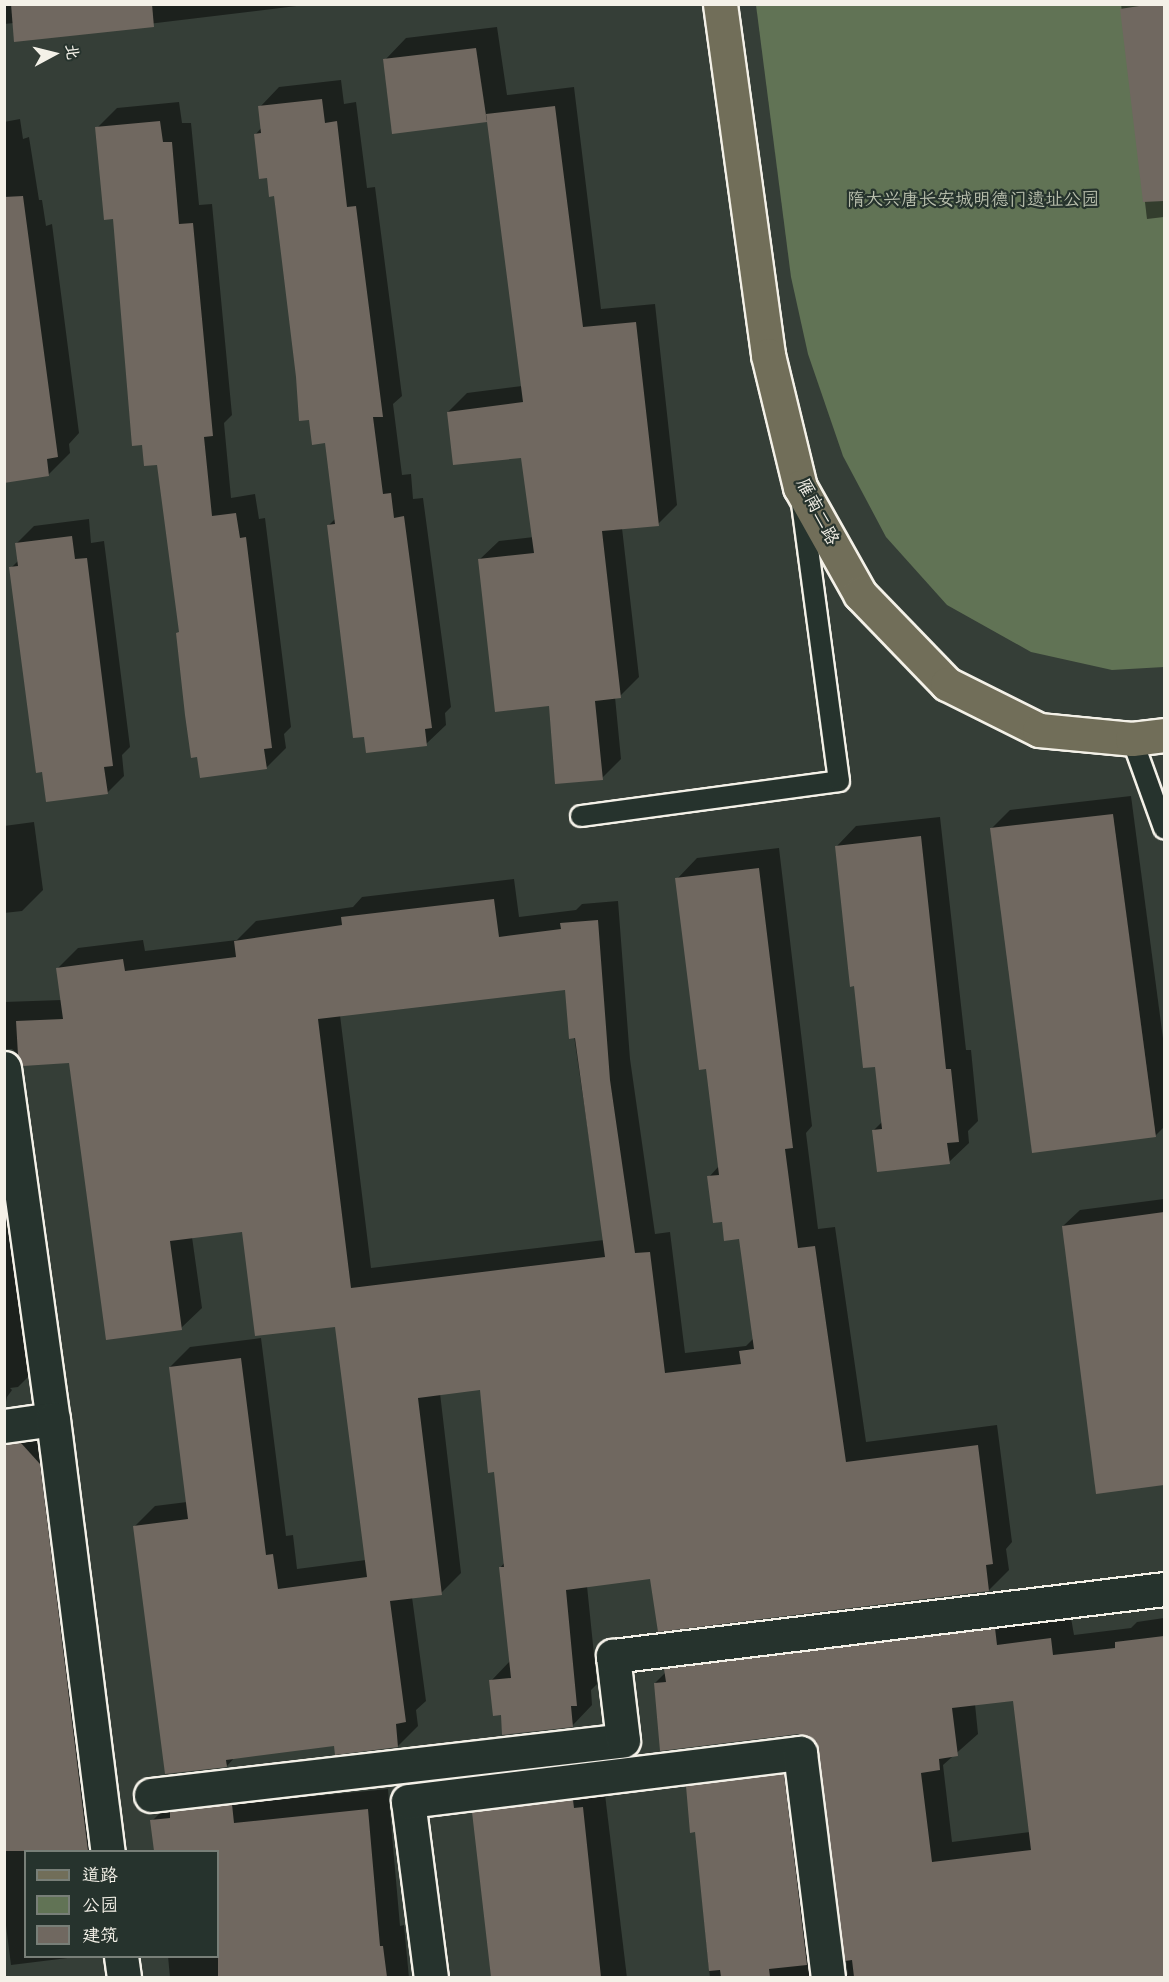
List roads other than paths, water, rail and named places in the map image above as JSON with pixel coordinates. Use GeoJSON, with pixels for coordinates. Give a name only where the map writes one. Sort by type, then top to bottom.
{"type":"FeatureCollection","features":[{"type":"Feature","properties":{"kind":"main road","name":"雁南二路"},"geometry":{"type":"LineString","coordinates":[[720,4],[768,355],[800,487],[860,594],[947,684],[1039,730],[1132,738],[1164,735]]}},
{"type":"Feature","properties":{"kind":"street"},"geometry":{"type":"LineString","coordinates":[[4,1068],[53,1419],[108,1850]]}},
{"type":"Feature","properties":{"kind":"street"},"geometry":{"type":"LineString","coordinates":[[4,1426],[53,1419]]}},
{"type":"Feature","properties":{"kind":"street"},"geometry":{"type":"LineString","coordinates":[[151,1796],[623,1740],[613,1656],[1164,1589]]}},
{"type":"Feature","properties":{"kind":"street"},"geometry":{"type":"LineString","coordinates":[[431,1977],[408,1801],[800,1752],[828,1977]]}},
{"type":"Feature","properties":{"kind":"street"},"geometry":{"type":"LineString","coordinates":[[121,1958],[124,1977]]}},
{"type":"Feature","properties":{"kind":"lane"},"geometry":{"type":"LineString","coordinates":[[581,816],[839,781],[800,487]]}},
{"type":"Feature","properties":{"kind":"lane"},"geometry":{"type":"LineString","coordinates":[[1132,738],[1164,828]]}},
{"type":"Feature","properties":{"kind":"park label","name":"隋大兴唐长安城明德门遗址公园"},"geometry":{"type":"Point","coordinates":[973,200]}}]}
